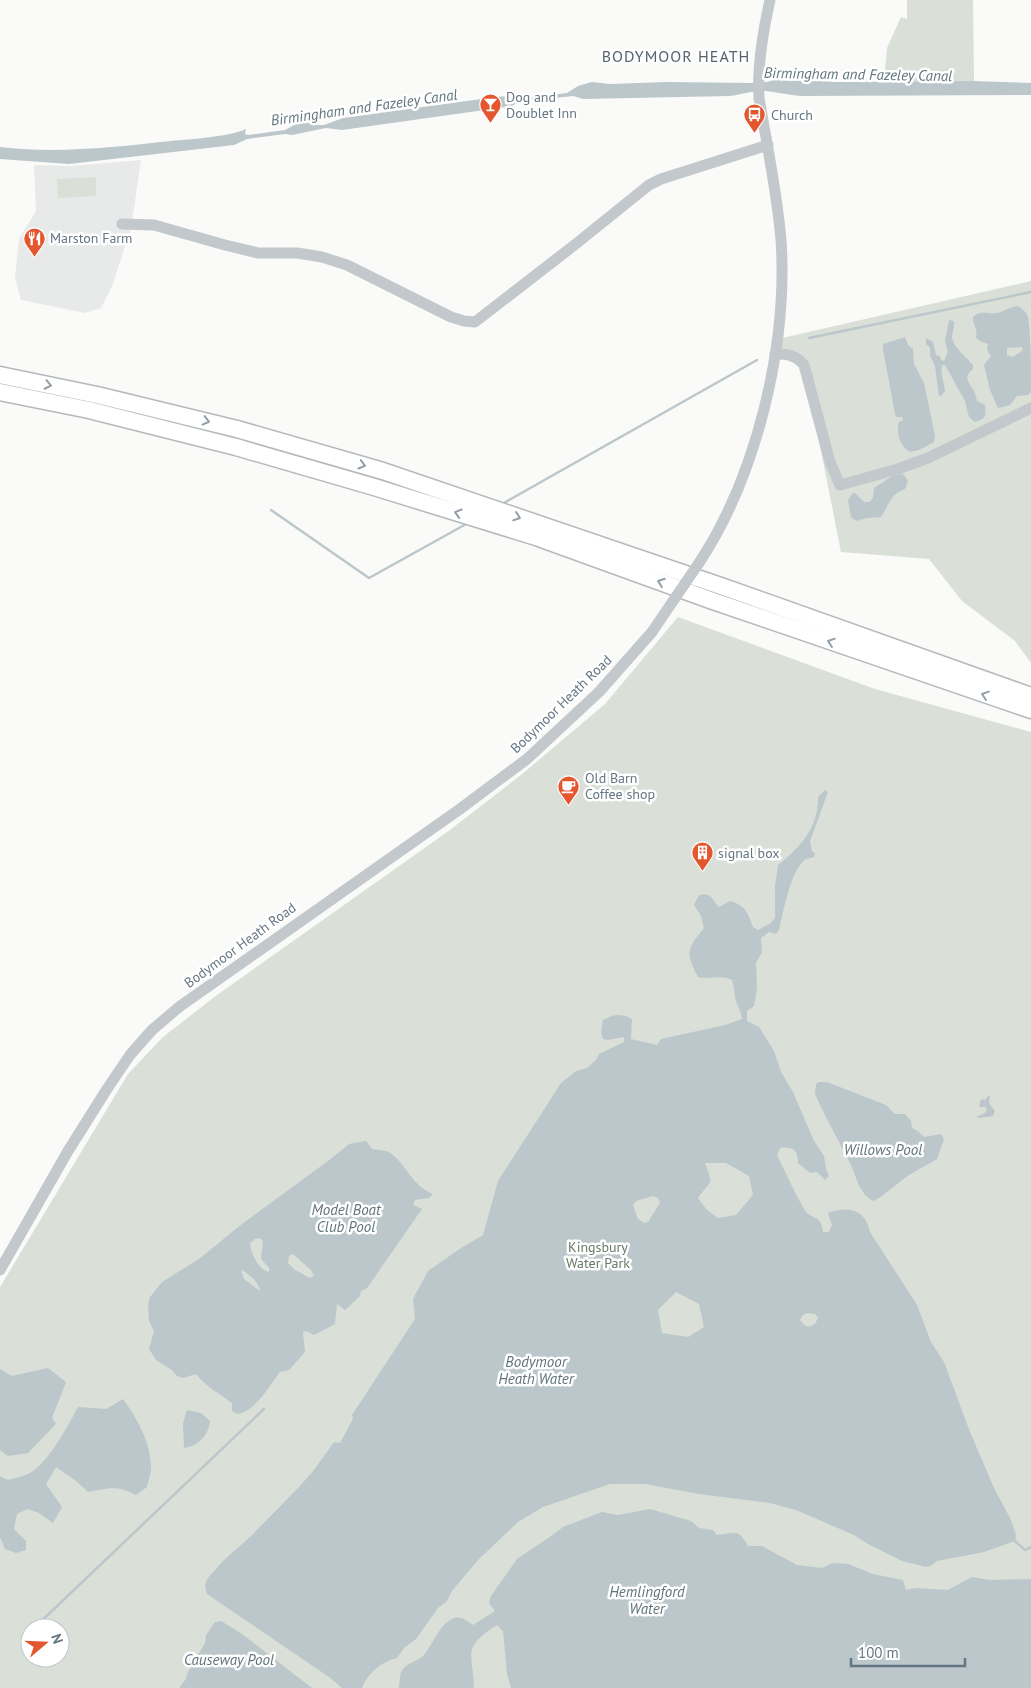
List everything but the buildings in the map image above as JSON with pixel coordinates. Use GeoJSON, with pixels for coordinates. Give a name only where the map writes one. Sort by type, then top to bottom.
{"type":"FeatureCollection","features":[{"type":"Feature","properties":{"kind":"highway"},"geometry":{"type":"LineString","coordinates":[[0,375],[98,395],[237,429],[383,471],[712,582],[1031,696]]}},
{"type":"Feature","properties":{"kind":"highway"},"geometry":{"type":"LineString","coordinates":[[0,392],[89,410],[236,447],[384,490],[536,537],[710,600],[1031,710]]}},
{"type":"Feature","properties":{"kind":"street","name":"Bodymoor Heath Road"},"geometry":{"type":"LineString","coordinates":[[0,1270],[106,1089],[130,1055],[152,1030],[179,1007],[460,809],[527,759],[600,692],[652,632],[699,563],[738,488],[752,453],[775,354],[780,315],[782,263],[778,209],[759,98],[758,80],[770,0]]}},
{"type":"Feature","properties":{"kind":"street"},"geometry":{"type":"LineString","coordinates":[[122,224],[154,225],[226,246],[258,253],[297,253],[322,257],[347,265],[451,317],[464,322],[475,322],[649,184],[768,145]]}},
{"type":"Feature","properties":{"kind":"street"},"geometry":{"type":"LineString","coordinates":[[775,354],[794,356],[804,365],[830,462],[840,485],[898,469],[928,458],[1031,408]]}},
{"type":"Feature","properties":{"kind":"shaded area","name":"Marston Farm"},"geometry":{"type":"Polygon","coordinates":[[[141,160],[131,229],[112,286],[101,308],[85,313],[21,300],[15,277],[19,239],[36,211],[34,165],[70,166],[141,160]]]}},
{"type":"Feature","properties":{"kind":"green space"},"geometry":{"type":"Polygon","coordinates":[[[907,0],[973,0],[974,81],[884,82],[887,48],[901,17],[907,19],[907,0]]]}},
{"type":"Feature","properties":{"kind":"green space"},"geometry":{"type":"Polygon","coordinates":[[[96,177],[96,196],[58,198],[57,179],[96,177]]]}},
{"type":"Feature","properties":{"kind":"green space"},"geometry":{"type":"Polygon","coordinates":[[[1031,281],[1031,663],[1015,641],[962,601],[929,559],[841,552],[804,365],[775,354],[778,339],[1031,281]]]}},
{"type":"Feature","properties":{"kind":"green space","name":"Kingsbury Water Park"},"geometry":{"type":"Polygon","coordinates":[[[678,617],[875,689],[1031,732],[1031,1688],[0,1688],[0,1287],[128,1074],[163,1037],[217,995],[450,830],[521,775],[605,704],[678,617]]]}},
{"type":"Feature","properties":{"kind":"water"},"geometry":{"type":"Polygon","coordinates":[[[773,80],[1031,83],[1031,95],[801,96],[761,91],[729,96],[583,99],[573,96],[518,102],[506,107],[342,130],[326,128],[292,135],[285,134],[247,139],[234,145],[69,164],[0,159],[0,147],[64,150],[107,147],[210,137],[246,129],[245,134],[248,135],[285,130],[296,124],[310,122],[316,125],[324,125],[343,118],[496,97],[509,96],[517,99],[567,93],[578,86],[592,82],[610,84],[667,82],[750,83],[773,80]]]}},
{"type":"Feature","properties":{"kind":"water"},"geometry":{"type":"Polygon","coordinates":[[[1015,307],[1021,308],[1028,317],[1031,392],[1028,395],[1017,396],[1010,405],[998,408],[990,390],[984,365],[991,356],[987,350],[988,344],[976,338],[973,317],[979,313],[997,313],[1015,307]],[[1022,347],[1007,348],[1007,355],[1013,357],[1023,350],[1022,347]]]}},
{"type":"Feature","properties":{"kind":"water"},"geometry":{"type":"Polygon","coordinates":[[[949,320],[954,321],[953,342],[973,365],[973,369],[967,376],[968,381],[977,401],[985,405],[984,416],[981,420],[975,422],[969,417],[965,401],[945,365],[942,365],[941,371],[945,391],[939,396],[935,366],[930,356],[930,348],[926,344],[926,338],[933,342],[936,355],[940,356],[941,360],[944,361],[948,352],[945,341],[949,320]]]}},
{"type":"Feature","properties":{"kind":"water"},"geometry":{"type":"Polygon","coordinates":[[[905,337],[908,345],[913,349],[914,364],[924,383],[935,436],[934,442],[919,450],[910,452],[903,446],[899,438],[899,422],[903,420],[902,417],[896,417],[895,414],[883,349],[883,344],[905,337]]]}},
{"type":"Feature","properties":{"kind":"water"},"geometry":{"type":"Polygon","coordinates":[[[903,474],[908,481],[905,489],[893,497],[881,517],[856,521],[851,517],[848,500],[852,494],[855,493],[864,502],[870,502],[873,497],[874,488],[894,475],[903,474]]]}},
{"type":"Feature","properties":{"kind":"water","name":"Bodymoor Heath Water"},"geometry":{"type":"Polygon","coordinates":[[[825,790],[828,792],[810,841],[812,851],[815,853],[814,857],[806,859],[796,871],[788,891],[779,930],[776,934],[769,932],[761,938],[762,952],[756,963],[757,988],[754,1006],[747,1011],[747,1021],[759,1027],[774,1051],[781,1072],[793,1092],[814,1141],[824,1156],[829,1176],[825,1180],[817,1172],[810,1173],[798,1163],[796,1152],[791,1148],[780,1148],[777,1155],[804,1209],[820,1222],[823,1232],[829,1232],[832,1225],[828,1213],[833,1211],[849,1210],[863,1216],[870,1232],[917,1305],[931,1342],[944,1362],[970,1432],[994,1488],[1011,1520],[1016,1535],[1015,1541],[984,1552],[937,1561],[926,1567],[902,1561],[854,1535],[796,1510],[770,1503],[699,1494],[645,1484],[610,1484],[543,1507],[518,1522],[478,1560],[452,1591],[447,1601],[438,1608],[416,1639],[404,1648],[397,1658],[386,1662],[376,1669],[367,1678],[362,1688],[342,1688],[329,1677],[207,1594],[205,1586],[207,1579],[300,1486],[334,1442],[340,1443],[353,1419],[352,1415],[415,1319],[413,1299],[428,1271],[483,1235],[498,1181],[561,1083],[576,1071],[587,1068],[596,1060],[599,1054],[624,1042],[624,1037],[603,1039],[601,1032],[603,1020],[618,1015],[628,1017],[632,1019],[631,1039],[657,1045],[661,1039],[725,1025],[742,1019],[732,980],[724,977],[698,977],[691,962],[691,946],[704,928],[701,916],[694,905],[699,895],[706,894],[719,907],[730,901],[743,907],[753,927],[758,930],[771,923],[775,918],[775,886],[778,865],[807,836],[815,818],[818,797],[825,790]],[[705,1163],[710,1182],[698,1198],[707,1210],[718,1218],[736,1215],[753,1195],[749,1176],[726,1163],[705,1163]],[[653,1196],[636,1201],[633,1205],[638,1219],[644,1223],[648,1222],[660,1203],[658,1198],[653,1196]],[[676,1292],[658,1310],[662,1333],[688,1337],[704,1327],[699,1304],[676,1292]],[[807,1313],[800,1320],[809,1327],[815,1324],[818,1318],[815,1314],[807,1313]]]}},
{"type":"Feature","properties":{"kind":"water","name":"Willows Pool"},"geometry":{"type":"Polygon","coordinates":[[[827,1082],[886,1105],[895,1114],[905,1114],[911,1121],[912,1128],[924,1137],[941,1134],[944,1139],[937,1159],[909,1175],[873,1201],[860,1188],[849,1161],[819,1103],[815,1094],[816,1084],[827,1082]]]}},
{"type":"Feature","properties":{"kind":"water"},"geometry":{"type":"Polygon","coordinates":[[[990,1095],[989,1103],[995,1111],[993,1116],[976,1117],[985,1113],[987,1109],[979,1107],[981,1099],[985,1100],[990,1095]]]}},
{"type":"Feature","properties":{"kind":"water","name":"Model Boat Club Pool"},"geometry":{"type":"Polygon","coordinates":[[[366,1141],[372,1149],[390,1153],[420,1186],[433,1194],[429,1198],[415,1200],[413,1205],[422,1209],[367,1288],[361,1291],[360,1296],[345,1310],[337,1304],[335,1324],[314,1335],[306,1331],[303,1332],[305,1352],[289,1370],[280,1372],[256,1403],[244,1412],[237,1414],[232,1411],[232,1403],[208,1386],[196,1374],[183,1378],[177,1376],[172,1370],[156,1360],[149,1349],[154,1331],[149,1321],[148,1304],[150,1297],[162,1282],[199,1259],[242,1224],[349,1144],[366,1141]],[[260,1238],[250,1243],[251,1247],[258,1264],[269,1272],[269,1268],[261,1259],[263,1241],[260,1238]],[[293,1254],[289,1256],[288,1263],[295,1270],[310,1278],[314,1276],[311,1270],[293,1254]],[[241,1270],[244,1279],[260,1291],[253,1279],[241,1270]]]}},
{"type":"Feature","properties":{"kind":"water"},"geometry":{"type":"Polygon","coordinates":[[[48,1368],[66,1382],[52,1418],[56,1424],[28,1453],[8,1456],[0,1450],[0,1369],[12,1376],[48,1368]]]}},
{"type":"Feature","properties":{"kind":"water"},"geometry":{"type":"Polygon","coordinates":[[[123,1399],[138,1423],[149,1449],[151,1473],[147,1487],[136,1495],[113,1488],[88,1492],[56,1467],[46,1484],[62,1507],[53,1523],[39,1513],[28,1509],[17,1514],[14,1529],[26,1541],[26,1550],[16,1553],[5,1549],[0,1537],[0,1476],[8,1480],[28,1474],[37,1468],[51,1452],[78,1407],[106,1409],[123,1399]]]}},
{"type":"Feature","properties":{"kind":"water"},"geometry":{"type":"Polygon","coordinates":[[[187,1410],[201,1413],[210,1421],[202,1439],[194,1445],[184,1448],[183,1424],[187,1410]]]}},
{"type":"Feature","properties":{"kind":"water","name":"Hemlingford Water"},"geometry":{"type":"Polygon","coordinates":[[[650,1509],[691,1521],[699,1528],[713,1530],[717,1535],[739,1534],[748,1546],[762,1546],[797,1565],[822,1568],[833,1563],[848,1564],[873,1574],[903,1580],[906,1590],[916,1588],[948,1590],[972,1577],[990,1580],[1031,1579],[1031,1688],[511,1688],[507,1674],[503,1631],[497,1625],[478,1639],[474,1646],[471,1658],[474,1688],[399,1688],[403,1669],[423,1656],[447,1622],[460,1618],[473,1625],[495,1611],[489,1603],[491,1596],[517,1559],[563,1527],[602,1512],[618,1515],[650,1509]]]}},
{"type":"Feature","properties":{"kind":"water","name":"Causeway Pool"},"geometry":{"type":"Polygon","coordinates":[[[221,1621],[242,1634],[312,1688],[179,1688],[186,1679],[205,1643],[206,1635],[215,1622],[221,1621]]]}},
{"type":"Feature","properties":{"kind":"waterway"},"geometry":{"type":"LineString","coordinates":[[809,338],[1031,292]]}},
{"type":"Feature","properties":{"kind":"waterway"},"geometry":{"type":"LineString","coordinates":[[502,504],[757,360]]}},
{"type":"Feature","properties":{"kind":"waterway"},"geometry":{"type":"LineString","coordinates":[[271,510],[369,578],[468,523]]}},
{"type":"Feature","properties":{"kind":"waterway"},"geometry":{"type":"LineString","coordinates":[[45,1618],[264,1409]]}},
{"type":"Feature","properties":{"kind":"waterway"},"geometry":{"type":"LineString","coordinates":[[1015,1541],[1025,1550],[1031,1547]]}},
{"type":"Feature","properties":{"kind":"place","name":"Dog and Doublet Inn"},"geometry":{"type":"Point","coordinates":[490,124]}},
{"type":"Feature","properties":{"kind":"place","name":"Church"},"geometry":{"type":"Point","coordinates":[755,134]}},
{"type":"Feature","properties":{"kind":"place","name":"Marston Farm"},"geometry":{"type":"Point","coordinates":[34,257]}},
{"type":"Feature","properties":{"kind":"place","name":"Old Barn Coffee shop"},"geometry":{"type":"Point","coordinates":[569,805]}},
{"type":"Feature","properties":{"kind":"place","name":"signal box"},"geometry":{"type":"Point","coordinates":[702,872]}},
{"type":"Feature","properties":{"kind":"district","name":"BODYMOOR HEATH"},"geometry":{"type":"Point","coordinates":[676,56]}},
{"type":"Feature","properties":{"kind":"water label","name":"Birmingham and Fazeley Canal"},"geometry":{"type":"Point","coordinates":[858,74]}},
{"type":"Feature","properties":{"kind":"water label","name":"Birmingham and Fazeley Canal"},"geometry":{"type":"Point","coordinates":[364,107]}}]}
